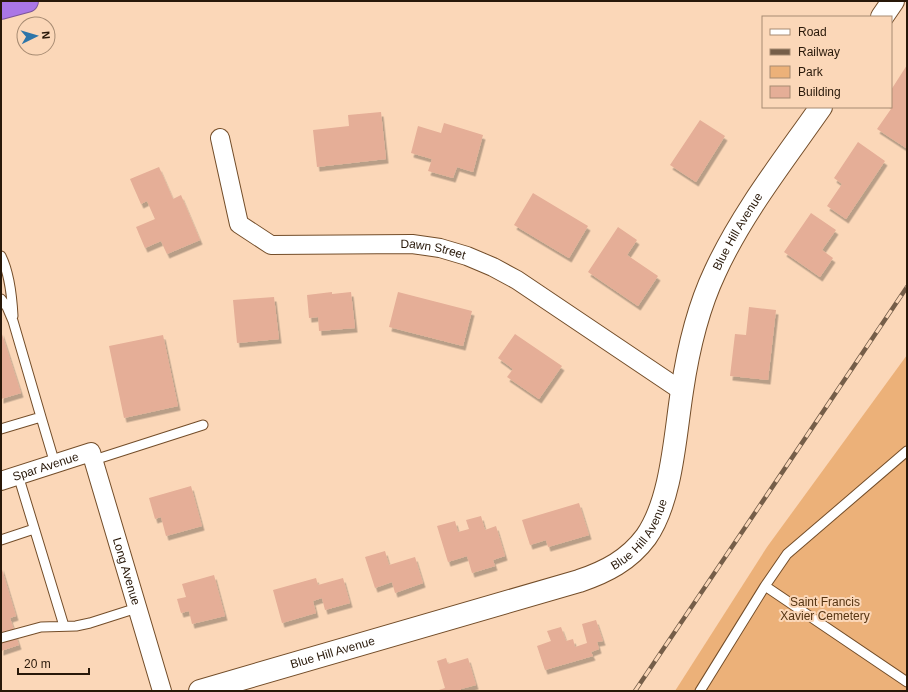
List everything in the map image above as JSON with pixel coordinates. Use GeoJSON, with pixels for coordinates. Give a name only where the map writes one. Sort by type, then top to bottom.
{"type":"FeatureCollection","features":[{"type":"Feature","properties":{"kind":"highway"},"geometry":{"type":"LineString","coordinates":[[1,8],[27,1]]}},
{"type":"Feature","properties":{"kind":"street"},"geometry":{"type":"LineString","coordinates":[[883,16],[893,1]]}},
{"type":"Feature","properties":{"kind":"street","name":"Blue Hill Avenue"},"geometry":{"type":"LineString","coordinates":[[200,691],[579,581],[607,571],[621,562],[632,552],[646,537],[656,519],[666,490],[671,468],[682,391],[694,330],[703,300],[715,272],[750,209],[819,108]]}},
{"type":"Feature","properties":{"kind":"street","name":"Dawn Street"},"geometry":{"type":"LineString","coordinates":[[220,138],[239,224],[272,245],[412,244],[440,248],[467,256],[493,267],[517,280],[682,391]]}},
{"type":"Feature","properties":{"kind":"street","name":"Spar Avenue"},"geometry":{"type":"LineString","coordinates":[[1,481],[55,464],[92,456]]}},
{"type":"Feature","properties":{"kind":"street","name":"Long Avenue"},"geometry":{"type":"LineString","coordinates":[[92,456],[162,691]]}},
{"type":"Feature","properties":{"kind":"lane"},"geometry":{"type":"LineString","coordinates":[[1,256],[6,268],[10,289],[13,321]]}},
{"type":"Feature","properties":{"kind":"lane"},"geometry":{"type":"LineString","coordinates":[[1,299],[7,307],[13,321],[55,464]]}},
{"type":"Feature","properties":{"kind":"lane"},"geometry":{"type":"LineString","coordinates":[[1,429],[41,417]]}},
{"type":"Feature","properties":{"kind":"lane"},"geometry":{"type":"LineString","coordinates":[[92,456],[203,425]]}},
{"type":"Feature","properties":{"kind":"lane"},"geometry":{"type":"LineString","coordinates":[[700,691],[765,586],[788,554],[907,451]]}},
{"type":"Feature","properties":{"kind":"lane"},"geometry":{"type":"LineString","coordinates":[[18,475],[64,626]]}},
{"type":"Feature","properties":{"kind":"lane"},"geometry":{"type":"LineString","coordinates":[[1,540],[34,529]]}},
{"type":"Feature","properties":{"kind":"lane"},"geometry":{"type":"LineString","coordinates":[[765,586],[907,682]]}},
{"type":"Feature","properties":{"kind":"lane"},"geometry":{"type":"LineString","coordinates":[[1,638],[41,627],[90,623],[137,608]]}},
{"type":"Feature","properties":{"kind":"green space","name":"Saint Francis Xavier Cemetery"},"geometry":{"type":"Polygon","coordinates":[[[907,355],[907,691],[675,691],[767,547],[907,355]]]}},
{"type":"Feature","properties":{"kind":"building"},"geometry":{"type":"Polygon","coordinates":[[[907,65],[906,148],[877,129],[891,109],[889,108],[892,108],[892,88],[907,65]]]}},
{"type":"Feature","properties":{"kind":"building"},"geometry":{"type":"Polygon","coordinates":[[[381,112],[386,159],[317,167],[313,130],[349,126],[348,115],[381,112]]]}},
{"type":"Feature","properties":{"kind":"building"},"geometry":{"type":"Polygon","coordinates":[[[700,120],[725,136],[696,182],[670,165],[700,120]]]}},
{"type":"Feature","properties":{"kind":"building"},"geometry":{"type":"Polygon","coordinates":[[[444,123],[483,135],[473,172],[457,167],[453,178],[428,171],[432,159],[411,153],[418,126],[441,133],[444,123]]]}},
{"type":"Feature","properties":{"kind":"building"},"geometry":{"type":"Polygon","coordinates":[[[858,142],[885,161],[846,219],[827,206],[842,184],[834,178],[858,142]]]}},
{"type":"Feature","properties":{"kind":"building"},"geometry":{"type":"Polygon","coordinates":[[[159,167],[173,199],[181,195],[200,240],[167,254],[161,241],[145,248],[136,227],[155,219],[147,201],[141,204],[130,179],[159,167]]]}},
{"type":"Feature","properties":{"kind":"building"},"geometry":{"type":"Polygon","coordinates":[[[533,193],[588,226],[569,258],[514,225],[533,193]]]}},
{"type":"Feature","properties":{"kind":"building"},"geometry":{"type":"Polygon","coordinates":[[[811,213],[836,230],[822,250],[833,258],[820,277],[784,252],[811,213]]]}},
{"type":"Feature","properties":{"kind":"building"},"geometry":{"type":"Polygon","coordinates":[[[618,227],[637,240],[627,255],[658,276],[638,306],[588,272],[618,227]]]}},
{"type":"Feature","properties":{"kind":"building"},"geometry":{"type":"Polygon","coordinates":[[[332,292],[332,294],[351,292],[355,328],[319,331],[318,317],[309,318],[307,295],[332,292]]]}},
{"type":"Feature","properties":{"kind":"building"},"geometry":{"type":"Polygon","coordinates":[[[398,292],[472,311],[463,346],[389,327],[398,292]]]}},
{"type":"Feature","properties":{"kind":"building"},"geometry":{"type":"Polygon","coordinates":[[[274,297],[279,339],[237,343],[233,300],[274,297]]]}},
{"type":"Feature","properties":{"kind":"building"},"geometry":{"type":"Polygon","coordinates":[[[749,307],[776,310],[768,380],[730,376],[735,334],[746,335],[749,307]]]}},
{"type":"Feature","properties":{"kind":"building"},"geometry":{"type":"Polygon","coordinates":[[[1,331],[21,393],[1,399],[1,331]]]}},
{"type":"Feature","properties":{"kind":"building"},"geometry":{"type":"Polygon","coordinates":[[[515,334],[562,366],[539,399],[507,377],[513,369],[498,358],[515,334]]]}},
{"type":"Feature","properties":{"kind":"building"},"geometry":{"type":"Polygon","coordinates":[[[163,335],[178,406],[124,418],[109,346],[163,335]]]}},
{"type":"Feature","properties":{"kind":"building"},"geometry":{"type":"Polygon","coordinates":[[[191,486],[202,526],[166,536],[161,517],[155,519],[149,498],[191,486]]]}},
{"type":"Feature","properties":{"kind":"building"},"geometry":{"type":"Polygon","coordinates":[[[579,503],[589,535],[548,547],[546,540],[530,545],[522,520],[579,503]]]}},
{"type":"Feature","properties":{"kind":"building"},"geometry":{"type":"Polygon","coordinates":[[[481,516],[485,530],[496,526],[505,556],[493,560],[495,566],[472,573],[467,556],[448,562],[437,526],[455,521],[458,532],[469,529],[466,520],[481,516]]]}},
{"type":"Feature","properties":{"kind":"building"},"geometry":{"type":"Polygon","coordinates":[[[385,551],[389,565],[415,557],[423,583],[395,593],[392,582],[375,588],[365,557],[385,551]]]}},
{"type":"Feature","properties":{"kind":"building"},"geometry":{"type":"Polygon","coordinates":[[[1,566],[16,616],[10,618],[19,645],[1,651],[1,566]]]}},
{"type":"Feature","properties":{"kind":"building"},"geometry":{"type":"Polygon","coordinates":[[[214,575],[225,616],[192,624],[189,611],[181,613],[177,599],[186,597],[182,584],[214,575]]]}},
{"type":"Feature","properties":{"kind":"building"},"geometry":{"type":"Polygon","coordinates":[[[316,578],[318,585],[343,578],[350,603],[325,610],[322,598],[313,601],[316,613],[282,623],[273,590],[316,578]]]}},
{"type":"Feature","properties":{"kind":"building"},"geometry":{"type":"Polygon","coordinates":[[[596,620],[603,641],[597,642],[599,649],[591,652],[593,656],[545,670],[537,646],[551,641],[547,631],[561,627],[566,641],[573,639],[575,647],[587,643],[582,624],[596,620]]]}},
{"type":"Feature","properties":{"kind":"building"},"geometry":{"type":"Polygon","coordinates":[[[446,658],[448,664],[468,658],[476,685],[461,689],[461,691],[436,691],[445,688],[437,661],[446,658]]]}},
{"type":"Feature","properties":{"kind":"railway"},"geometry":{"type":"LineString","coordinates":[[635,691],[907,287]]}}]}
